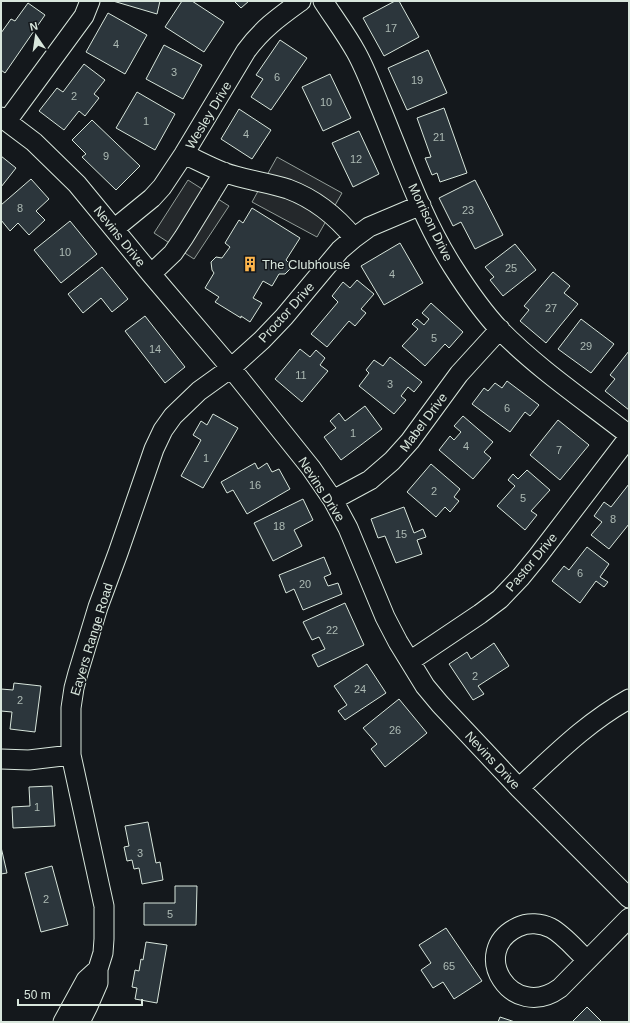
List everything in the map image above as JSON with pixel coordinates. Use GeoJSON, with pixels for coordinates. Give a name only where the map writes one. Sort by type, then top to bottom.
{"type":"FeatureCollection","features":[{"type":"Feature","properties":{"kind":"street"},"geometry":{"type":"LineString","coordinates":[[4,119],[84,16],[90,1]]}},
{"type":"Feature","properties":{"kind":"street","name":"Wesley Drive"},"geometry":{"type":"LineString","coordinates":[[114,229],[152,198],[162,187],[184,154],[246,51],[258,35],[273,21],[301,1]]}},
{"type":"Feature","properties":{"kind":"street","name":"Morrison Drive"},"geometry":{"type":"LineString","coordinates":[[323,1],[359,58],[437,241],[452,266],[500,330],[540,366],[629,436]]}},
{"type":"Feature","properties":{"kind":"street","name":"Nevins Drive"},"geometry":{"type":"LineString","coordinates":[[4,119],[34,142],[77,184],[231,368],[311,468],[333,500],[348,528],[385,617],[398,642],[425,686],[519,788],[629,898]]}},
{"type":"Feature","properties":{"kind":"street"},"geometry":{"type":"LineString","coordinates":[[184,154],[224,172],[308,197],[341,222],[354,238]]}},
{"type":"Feature","properties":{"kind":"street"},"geometry":{"type":"LineString","coordinates":[[151,274],[172,253],[184,237],[224,172]]}},
{"type":"Feature","properties":{"kind":"street","name":"Proctor Drive"},"geometry":{"type":"LineString","coordinates":[[231,368],[262,340],[284,317],[340,250],[369,227],[421,205]]}},
{"type":"Feature","properties":{"kind":"street","name":"Mabel Drive"},"geometry":{"type":"LineString","coordinates":[[333,500],[370,480],[392,461],[410,441],[459,374],[500,330]]}},
{"type":"Feature","properties":{"kind":"street","name":"Eayers Range Road"},"geometry":{"type":"LineString","coordinates":[[80,1022],[98,983],[98,969],[104,939],[104,906],[71,755],[71,708],[74,688],[98,607],[154,449],[163,430],[172,416],[199,391],[231,368]]}},
{"type":"Feature","properties":{"kind":"street","name":"Pastor Drive"},"geometry":{"type":"LineString","coordinates":[[410,661],[480,614],[500,598],[520,578],[629,436]]}},
{"type":"Feature","properties":{"kind":"street"},"geometry":{"type":"LineString","coordinates":[[519,788],[568,742],[593,722],[629,699]]}},
{"type":"Feature","properties":{"kind":"street"},"geometry":{"type":"LineString","coordinates":[[1,759],[29,760],[71,755]]}},
{"type":"Feature","properties":{"kind":"street"},"geometry":{"type":"LineString","coordinates":[[587,960],[557,932],[543,925],[535,924],[519,926],[506,936],[497,950],[496,958],[497,971],[502,982],[514,994],[530,999],[542,998],[554,994],[629,918]]}},
{"type":"Feature","properties":{"kind":"street"},"geometry":{"type":"LineString","coordinates":[[63,1022],[86,980],[98,969]]}},
{"type":"Feature","properties":{"kind":"shaded area"},"geometry":{"type":"Polygon","coordinates":[[[277,157],[342,193],[317,237],[252,202],[277,157]]]}},
{"type":"Feature","properties":{"kind":"shaded area"},"geometry":{"type":"Polygon","coordinates":[[[188,180],[229,206],[194,259],[154,233],[188,180]]]}},
{"type":"Feature","properties":{"kind":"building"},"geometry":{"type":"Polygon","coordinates":[[[113,1],[160,1],[157,14],[113,1]]]}},
{"type":"Feature","properties":{"kind":"building"},"geometry":{"type":"Polygon","coordinates":[[[182,1],[192,1],[224,22],[204,52],[165,27],[182,1]]]}},
{"type":"Feature","properties":{"kind":"building"},"geometry":{"type":"Polygon","coordinates":[[[234,1],[249,1],[241,8],[234,1]]]}},
{"type":"Feature","properties":{"kind":"building"},"geometry":{"type":"Polygon","coordinates":[[[395,1],[399,1],[419,37],[384,56],[363,18],[395,1]]]}},
{"type":"Feature","properties":{"kind":"building"},"geometry":{"type":"Polygon","coordinates":[[[28,3],[45,15],[5,73],[1,70],[1,33],[11,19],[15,21],[28,3]]]}},
{"type":"Feature","properties":{"kind":"building"},"geometry":{"type":"Polygon","coordinates":[[[108,13],[147,35],[125,74],[86,52],[108,13]]]}},
{"type":"Feature","properties":{"kind":"building"},"geometry":{"type":"Polygon","coordinates":[[[280,40],[307,58],[271,110],[251,97],[263,79],[256,75],[280,40]]]}},
{"type":"Feature","properties":{"kind":"building"},"geometry":{"type":"Polygon","coordinates":[[[164,45],[202,65],[183,99],[146,79],[164,45]]]}},
{"type":"Feature","properties":{"kind":"building"},"geometry":{"type":"Polygon","coordinates":[[[428,50],[447,93],[407,110],[388,68],[428,50]]]}},
{"type":"Feature","properties":{"kind":"building"},"geometry":{"type":"Polygon","coordinates":[[[84,64],[105,80],[94,94],[99,98],[85,116],[79,111],[64,130],[39,111],[57,88],[63,92],[84,64]]]}},
{"type":"Feature","properties":{"kind":"building"},"geometry":{"type":"Polygon","coordinates":[[[330,74],[351,118],[323,131],[302,87],[330,74]]]}},
{"type":"Feature","properties":{"kind":"building"},"geometry":{"type":"Polygon","coordinates":[[[137,92],[175,114],[155,150],[116,128],[137,92]]]}},
{"type":"Feature","properties":{"kind":"building"},"geometry":{"type":"Polygon","coordinates":[[[444,108],[467,173],[440,182],[437,173],[432,175],[425,158],[431,157],[417,118],[444,108]]]}},
{"type":"Feature","properties":{"kind":"building"},"geometry":{"type":"Polygon","coordinates":[[[239,109],[271,130],[252,159],[221,139],[239,109]]]}},
{"type":"Feature","properties":{"kind":"building"},"geometry":{"type":"Polygon","coordinates":[[[92,120],[140,166],[116,190],[82,157],[86,154],[72,140],[92,120]]]}},
{"type":"Feature","properties":{"kind":"building"},"geometry":{"type":"Polygon","coordinates":[[[359,131],[379,174],[353,187],[332,143],[359,131]]]}},
{"type":"Feature","properties":{"kind":"building"},"geometry":{"type":"Polygon","coordinates":[[[1,156],[16,168],[1,187],[1,156]]]}},
{"type":"Feature","properties":{"kind":"building"},"geometry":{"type":"Polygon","coordinates":[[[31,179],[49,199],[36,211],[45,220],[29,235],[18,223],[10,231],[1,220],[1,205],[31,179]]]}},
{"type":"Feature","properties":{"kind":"building"},"geometry":{"type":"Polygon","coordinates":[[[475,180],[503,235],[475,249],[461,222],[453,226],[439,198],[475,180]]]}},
{"type":"Feature","properties":{"kind":"building","name":"The Clubhouse"},"geometry":{"type":"Polygon","coordinates":[[[252,208],[300,238],[286,260],[291,265],[290,269],[285,274],[279,274],[272,286],[263,281],[253,298],[262,303],[250,322],[215,302],[219,297],[205,288],[214,273],[211,262],[216,257],[222,258],[230,247],[225,243],[239,220],[243,223],[252,208]]]}},
{"type":"Feature","properties":{"kind":"building"},"geometry":{"type":"Polygon","coordinates":[[[70,221],[97,254],[61,283],[34,250],[70,221]]]}},
{"type":"Feature","properties":{"kind":"building"},"geometry":{"type":"Polygon","coordinates":[[[400,243],[423,283],[384,305],[361,266],[400,243]]]}},
{"type":"Feature","properties":{"kind":"building"},"geometry":{"type":"Polygon","coordinates":[[[515,244],[536,270],[503,296],[490,280],[494,277],[485,267],[515,244]]]}},
{"type":"Feature","properties":{"kind":"building"},"geometry":{"type":"Polygon","coordinates":[[[102,267],[128,299],[112,312],[101,298],[83,313],[68,294],[102,267]]]}},
{"type":"Feature","properties":{"kind":"building"},"geometry":{"type":"Polygon","coordinates":[[[553,272],[570,286],[564,293],[578,304],[546,343],[520,321],[529,310],[524,306],[553,272]]]}},
{"type":"Feature","properties":{"kind":"building"},"geometry":{"type":"Polygon","coordinates":[[[357,280],[374,294],[361,309],[366,313],[355,326],[349,321],[327,347],[311,334],[338,302],[332,296],[343,282],[350,288],[357,280]]]}},
{"type":"Feature","properties":{"kind":"building"},"geometry":{"type":"Polygon","coordinates":[[[431,303],[463,332],[449,348],[445,344],[425,366],[402,346],[418,329],[412,324],[417,319],[424,325],[429,319],[422,313],[431,303]]]}},
{"type":"Feature","properties":{"kind":"building"},"geometry":{"type":"Polygon","coordinates":[[[145,316],[185,367],[165,383],[125,331],[145,316]]]}},
{"type":"Feature","properties":{"kind":"building"},"geometry":{"type":"Polygon","coordinates":[[[581,319],[614,344],[591,373],[558,349],[581,319]]]}},
{"type":"Feature","properties":{"kind":"building"},"geometry":{"type":"Polygon","coordinates":[[[300,349],[310,357],[316,350],[325,358],[320,365],[328,371],[302,402],[275,379],[300,349]]]}},
{"type":"Feature","properties":{"kind":"building"},"geometry":{"type":"Polygon","coordinates":[[[629,351],[629,410],[605,391],[615,379],[610,375],[629,351]]]}},
{"type":"Feature","properties":{"kind":"building"},"geometry":{"type":"Polygon","coordinates":[[[390,357],[422,382],[414,392],[408,387],[401,396],[406,400],[394,414],[359,386],[369,373],[366,370],[374,360],[383,366],[390,357]]]}},
{"type":"Feature","properties":{"kind":"building"},"geometry":{"type":"Polygon","coordinates":[[[507,381],[539,405],[530,416],[525,412],[510,432],[472,404],[484,388],[488,391],[495,383],[502,388],[507,381]]]}},
{"type":"Feature","properties":{"kind":"building"},"geometry":{"type":"Polygon","coordinates":[[[365,406],[382,429],[341,460],[324,437],[336,428],[330,421],[339,413],[345,421],[365,406]]]}},
{"type":"Feature","properties":{"kind":"building"},"geometry":{"type":"Polygon","coordinates":[[[213,414],[238,428],[203,488],[181,476],[201,440],[193,435],[201,421],[207,425],[213,414]]]}},
{"type":"Feature","properties":{"kind":"building"},"geometry":{"type":"Polygon","coordinates":[[[463,416],[493,442],[484,452],[491,458],[473,479],[439,450],[450,436],[454,440],[461,432],[454,426],[463,416]]]}},
{"type":"Feature","properties":{"kind":"building"},"geometry":{"type":"Polygon","coordinates":[[[558,420],[589,445],[560,480],[530,455],[558,420]]]}},
{"type":"Feature","properties":{"kind":"building"},"geometry":{"type":"Polygon","coordinates":[[[255,463],[258,469],[267,463],[272,472],[279,469],[290,489],[247,514],[233,490],[227,493],[221,482],[255,463]]]}},
{"type":"Feature","properties":{"kind":"building"},"geometry":{"type":"Polygon","coordinates":[[[431,464],[460,489],[454,497],[459,501],[450,512],[445,507],[436,517],[407,492],[431,464]]]}},
{"type":"Feature","properties":{"kind":"building"},"geometry":{"type":"Polygon","coordinates":[[[527,470],[550,490],[531,511],[537,515],[525,530],[497,506],[515,486],[508,480],[513,474],[518,479],[527,470]]]}},
{"type":"Feature","properties":{"kind":"building"},"geometry":{"type":"Polygon","coordinates":[[[629,484],[629,524],[609,549],[591,535],[602,522],[594,516],[604,502],[611,507],[629,484]]]}},
{"type":"Feature","properties":{"kind":"building"},"geometry":{"type":"Polygon","coordinates":[[[303,499],[313,520],[294,530],[302,546],[273,561],[254,523],[303,499]]]}},
{"type":"Feature","properties":{"kind":"building"},"geometry":{"type":"Polygon","coordinates":[[[404,507],[414,533],[423,529],[426,537],[417,540],[422,554],[396,563],[385,536],[378,538],[371,519],[404,507]]]}},
{"type":"Feature","properties":{"kind":"building"},"geometry":{"type":"Polygon","coordinates":[[[587,547],[609,564],[600,577],[608,582],[604,587],[596,581],[580,603],[552,581],[564,566],[569,570],[587,547]]]}},
{"type":"Feature","properties":{"kind":"building"},"geometry":{"type":"Polygon","coordinates":[[[324,557],[331,574],[324,577],[328,586],[338,583],[342,594],[303,610],[294,589],[286,593],[279,575],[324,557]]]}},
{"type":"Feature","properties":{"kind":"building"},"geometry":{"type":"Polygon","coordinates":[[[345,603],[364,645],[318,667],[312,655],[325,649],[319,637],[312,640],[303,622],[345,603]]]}},
{"type":"Feature","properties":{"kind":"building"},"geometry":{"type":"Polygon","coordinates":[[[494,643],[509,666],[478,686],[484,694],[473,700],[449,664],[467,652],[471,659],[494,643]]]}},
{"type":"Feature","properties":{"kind":"building"},"geometry":{"type":"Polygon","coordinates":[[[367,664],[386,693],[345,720],[338,711],[347,705],[334,686],[367,664]]]}},
{"type":"Feature","properties":{"kind":"building"},"geometry":{"type":"Polygon","coordinates":[[[14,683],[41,686],[35,732],[10,729],[12,712],[1,711],[1,689],[13,690],[14,683]]]}},
{"type":"Feature","properties":{"kind":"building"},"geometry":{"type":"Polygon","coordinates":[[[399,699],[427,733],[385,767],[371,749],[377,744],[363,728],[399,699]]]}},
{"type":"Feature","properties":{"kind":"building"},"geometry":{"type":"Polygon","coordinates":[[[52,786],[55,826],[13,828],[12,807],[30,806],[29,787],[52,786]]]}},
{"type":"Feature","properties":{"kind":"building"},"geometry":{"type":"Polygon","coordinates":[[[148,822],[156,863],[160,862],[163,880],[142,884],[139,868],[134,869],[132,860],[127,861],[124,847],[129,846],[125,826],[148,822]]]}},
{"type":"Feature","properties":{"kind":"building"},"geometry":{"type":"Polygon","coordinates":[[[1,847],[7,873],[1,874],[1,847]]]}},
{"type":"Feature","properties":{"kind":"building"},"geometry":{"type":"Polygon","coordinates":[[[52,866],[68,925],[41,932],[25,873],[52,866]]]}},
{"type":"Feature","properties":{"kind":"building"},"geometry":{"type":"Polygon","coordinates":[[[175,886],[197,886],[196,925],[144,925],[144,903],[175,903],[175,886]]]}},
{"type":"Feature","properties":{"kind":"building"},"geometry":{"type":"Polygon","coordinates":[[[446,928],[482,981],[454,999],[443,982],[433,988],[421,970],[431,963],[419,945],[446,928]]]}},
{"type":"Feature","properties":{"kind":"building"},"geometry":{"type":"Polygon","coordinates":[[[146,942],[167,945],[157,1003],[135,999],[137,988],[132,987],[135,970],[139,971],[141,959],[143,960],[146,942]]]}},
{"type":"Feature","properties":{"kind":"building"},"geometry":{"type":"Polygon","coordinates":[[[587,1007],[602,1022],[572,1022],[587,1007]]]}},
{"type":"Feature","properties":{"kind":"building"},"geometry":{"type":"Polygon","coordinates":[[[500,1017],[515,1022],[498,1022],[500,1017]]]}},
{"type":"Feature","properties":{"kind":"place","name":"The Clubhouse"},"geometry":{"type":"Point","coordinates":[250,264]}}]}
